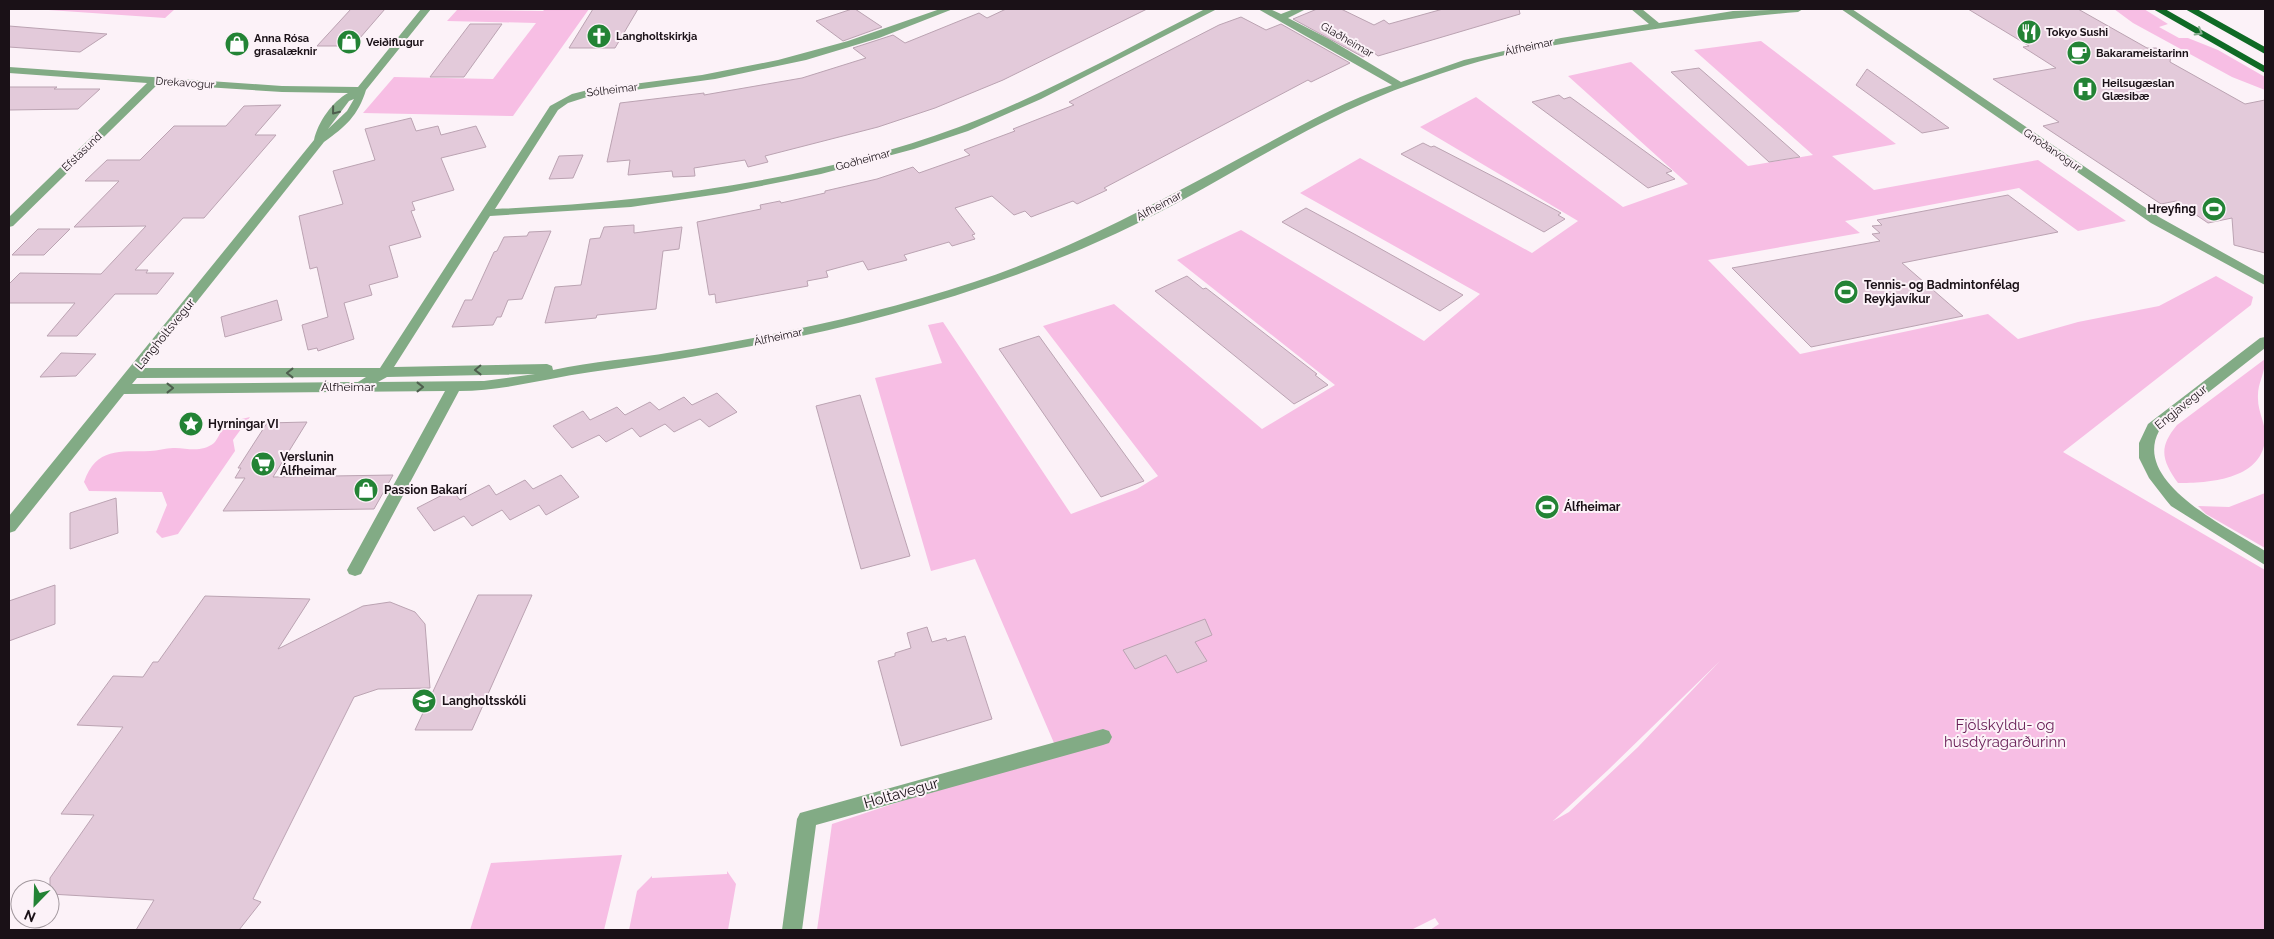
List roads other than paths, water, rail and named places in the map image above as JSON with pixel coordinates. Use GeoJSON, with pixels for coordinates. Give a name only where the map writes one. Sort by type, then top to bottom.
{"type":"FeatureCollection","features":[{"type":"Feature","properties":{"kind":"main road"},"geometry":{"type":"LineString","coordinates":[[2158,9],[2265,70]]}},
{"type":"Feature","properties":{"kind":"main road"},"geometry":{"type":"LineString","coordinates":[[2190,9],[2265,51]]}},
{"type":"Feature","properties":{"kind":"street","name":"Langholtsvegur"},"geometry":{"type":"LineString","coordinates":[[9,527],[320,140],[340,125],[359,103],[361,90],[426,9]]}},
{"type":"Feature","properties":{"kind":"street","name":"Sólheimar"},"geometry":{"type":"LineString","coordinates":[[358,387],[368,384],[384,372],[554,108],[574,96],[604,90],[719,76],[782,63],[872,38],[948,9]]}},
{"type":"Feature","properties":{"kind":"street","name":"Goðheimar"},"geometry":{"type":"LineString","coordinates":[[486,213],[603,208],[730,191],[795,178],[909,147],[977,124],[1023,104],[1212,9]]}},
{"type":"Feature","properties":{"kind":"street","name":"Glaðheimar"},"geometry":{"type":"LineString","coordinates":[[1263,9],[1325,41],[1400,85]]}},
{"type":"Feature","properties":{"kind":"street"},"geometry":{"type":"LineString","coordinates":[[1281,18],[1301,9]]}},
{"type":"Feature","properties":{"kind":"street"},"geometry":{"type":"LineString","coordinates":[[1636,9],[1657,26]]}},
{"type":"Feature","properties":{"kind":"street","name":"Álfheimar"},"geometry":{"type":"LineString","coordinates":[[1733,14],[1752,9]]}},
{"type":"Feature","properties":{"kind":"street","name":"Álfheimar"},"geometry":{"type":"LineString","coordinates":[[121,389],[454,387],[523,381],[574,370],[711,350],[856,320],[979,285],[1036,263],[1130,222],[1321,120],[1400,85],[1464,63],[1513,50],[1657,26],[1733,14],[1798,9]]}},
{"type":"Feature","properties":{"kind":"street","name":"Gnoðarvogur"},"geometry":{"type":"LineString","coordinates":[[1846,9],[2154,220],[2265,281]]}},
{"type":"Feature","properties":{"kind":"street","name":"Drekavogur"},"geometry":{"type":"LineString","coordinates":[[9,70],[282,89],[361,90]]}},
{"type":"Feature","properties":{"kind":"street","name":"Efstasund"},"geometry":{"type":"LineString","coordinates":[[9,223],[155,81]]}},
{"type":"Feature","properties":{"kind":"street","name":"Engjavegur"},"geometry":{"type":"LineString","coordinates":[[2265,341],[2153,428],[2145,444],[2147,462],[2165,490],[2176,502],[2265,559]]}},
{"type":"Feature","properties":{"kind":"street","name":"Álfheimar"},"geometry":{"type":"LineString","coordinates":[[134,373],[574,370]]}},
{"type":"Feature","properties":{"kind":"street"},"geometry":{"type":"LineString","coordinates":[[384,372],[384,379],[394,387]]}},
{"type":"Feature","properties":{"kind":"street"},"geometry":{"type":"LineString","coordinates":[[355,570],[454,387]]}},
{"type":"Feature","properties":{"kind":"street","name":"Holtavegur"},"geometry":{"type":"LineString","coordinates":[[792,930],[807,819],[1103,737]]}},
{"type":"Feature","properties":{"kind":"place","name":"Tokyo Sushi"},"geometry":{"type":"Point","coordinates":[2029,32]}},
{"type":"Feature","properties":{"kind":"place","name":"Langholtskirkja"},"geometry":{"type":"Point","coordinates":[599,36]}},
{"type":"Feature","properties":{"kind":"place","name":"Veiðiflugur"},"geometry":{"type":"Point","coordinates":[349,42]}},
{"type":"Feature","properties":{"kind":"place","name":"Anna Rósa grasalæknir"},"geometry":{"type":"Point","coordinates":[237,44]}},
{"type":"Feature","properties":{"kind":"place","name":"Bakarameistarinn"},"geometry":{"type":"Point","coordinates":[2079,53]}},
{"type":"Feature","properties":{"kind":"place","name":"Heilsugæslan Glæsibæ"},"geometry":{"type":"Point","coordinates":[2085,89]}},
{"type":"Feature","properties":{"kind":"place","name":"Hreyfing"},"geometry":{"type":"Point","coordinates":[2214,209]}},
{"type":"Feature","properties":{"kind":"place","name":"Tennis- og Badmintonfélag Reykjavíkur"},"geometry":{"type":"Point","coordinates":[1846,292]}},
{"type":"Feature","properties":{"kind":"place","name":"Hyrningar VI"},"geometry":{"type":"Point","coordinates":[191,424]}},
{"type":"Feature","properties":{"kind":"place","name":"Verslunin Álfheimar"},"geometry":{"type":"Point","coordinates":[263,464]}},
{"type":"Feature","properties":{"kind":"place","name":"Passion Bakarí"},"geometry":{"type":"Point","coordinates":[366,490]}},
{"type":"Feature","properties":{"kind":"place","name":"Álfheimar"},"geometry":{"type":"Point","coordinates":[1547,507]}},
{"type":"Feature","properties":{"kind":"place","name":"Langholtsskóli"},"geometry":{"type":"Point","coordinates":[424,701]}},
{"type":"Feature","properties":{"kind":"park label","name":"Fjölskyldu- og húsdýragarðurinn"},"geometry":{"type":"Point","coordinates":[2005,734]}}]}
